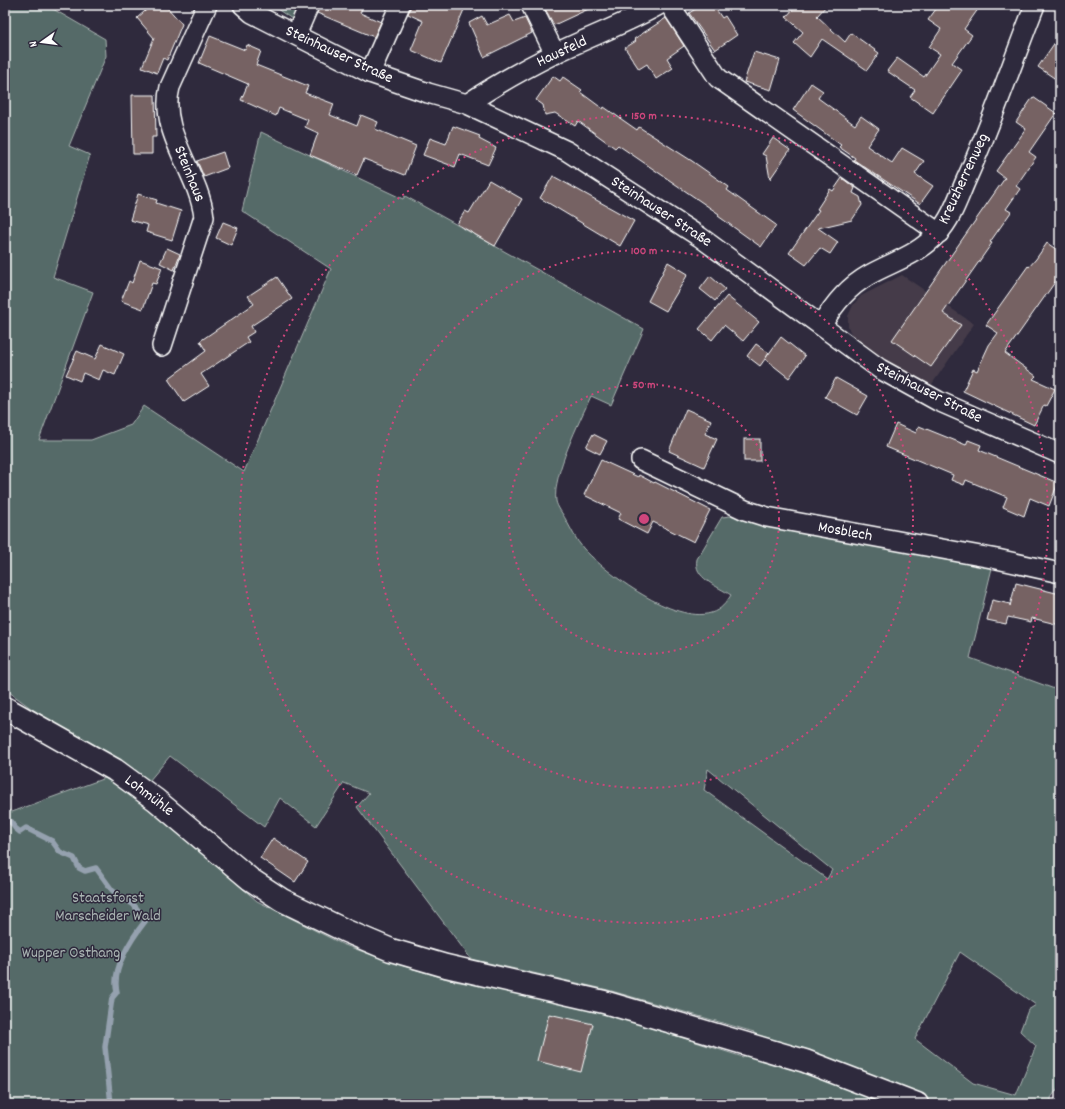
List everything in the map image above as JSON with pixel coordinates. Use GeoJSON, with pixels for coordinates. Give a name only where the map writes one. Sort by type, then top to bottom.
{"type":"FeatureCollection","features":[{"type":"Feature","properties":{"kind":"main road","name":"Lohmühle"},"geometry":{"type":"LineString","coordinates":[[5,708],[115,770],[156,800],[250,879],[282,900],[340,928],[391,950],[446,966],[604,1002],[806,1061],[917,1104]]}},
{"type":"Feature","properties":{"kind":"street","name":"Steinhaus"},"geometry":{"type":"LineString","coordinates":[[162,346],[204,217],[202,205],[196,188],[174,135],[168,116],[167,100],[170,87],[207,5]]}},
{"type":"Feature","properties":{"kind":"street","name":"Steinhauser Straße"},"geometry":{"type":"LineString","coordinates":[[243,5],[252,13],[370,73],[428,93],[467,104],[567,151],[700,237],[822,326],[854,352],[909,386],[979,420],[1060,454]]}},
{"type":"Feature","properties":{"kind":"street"},"geometry":{"type":"LineString","coordinates":[[296,35],[309,5]]}},
{"type":"Feature","properties":{"kind":"street"},"geometry":{"type":"LineString","coordinates":[[370,73],[400,5]]}},
{"type":"Feature","properties":{"kind":"street"},"geometry":{"type":"LineString","coordinates":[[531,5],[555,54]]}},
{"type":"Feature","properties":{"kind":"street","name":"Hausfeld"},"geometry":{"type":"LineString","coordinates":[[467,104],[493,86],[555,54],[637,17],[659,5]]}},
{"type":"Feature","properties":{"kind":"street"},"geometry":{"type":"LineString","coordinates":[[670,5],[718,78],[939,232]]}},
{"type":"Feature","properties":{"kind":"street","name":"Kreuzherrenweg"},"geometry":{"type":"LineString","coordinates":[[822,326],[830,311],[843,295],[859,281],[905,259],[921,248],[939,232],[952,213],[977,156],[1036,5]]}},
{"type":"Feature","properties":{"kind":"street","name":"Mosblech"},"geometry":{"type":"LineString","coordinates":[[641,460],[745,510],[767,517],[997,559],[1060,573]]}},
{"type":"Feature","properties":{"kind":"shaded area"},"geometry":{"type":"Polygon","coordinates":[[[902,275],[974,324],[930,387],[859,343],[852,336],[848,327],[848,316],[853,305],[861,296],[902,275]]]}},
{"type":"Feature","properties":{"kind":"green space"},"geometry":{"type":"Polygon","coordinates":[[[5,5],[46,5],[105,39],[106,56],[69,146],[90,155],[53,277],[93,292],[39,440],[91,440],[131,425],[144,406],[244,472],[331,269],[242,211],[261,132],[403,199],[405,196],[644,329],[611,405],[591,396],[562,463],[556,490],[556,501],[558,506],[583,548],[608,571],[642,594],[679,611],[696,614],[711,613],[720,608],[731,595],[713,585],[702,576],[697,566],[697,559],[722,517],[739,515],[993,564],[970,658],[1060,691],[1060,1085],[1051,1098],[1051,1104],[5,1104],[5,808],[12,812],[105,778],[154,811],[257,901],[342,944],[391,962],[454,981],[525,993],[601,1012],[743,1057],[754,1032],[608,990],[471,959],[357,807],[369,793],[344,783],[316,826],[280,798],[264,827],[170,756],[149,781],[32,709],[5,689],[5,5]],[[708,769],[704,790],[827,879],[832,870],[708,769]],[[960,952],[915,1039],[973,1083],[1016,1095],[1036,1046],[1020,1031],[1028,1010],[1036,1005],[960,952]]]}},
{"type":"Feature","properties":{"kind":"green space"},"geometry":{"type":"Polygon","coordinates":[[[271,5],[304,5],[295,21],[271,5]]]}},
{"type":"Feature","properties":{"kind":"building"},"geometry":{"type":"Polygon","coordinates":[[[152,5],[165,5],[182,24],[167,60],[163,58],[157,73],[142,67],[154,38],[137,18],[152,5]]]}},
{"type":"Feature","properties":{"kind":"building"},"geometry":{"type":"Polygon","coordinates":[[[320,5],[364,5],[360,13],[381,22],[374,37],[317,13],[320,5]]]}},
{"type":"Feature","properties":{"kind":"building"},"geometry":{"type":"Polygon","coordinates":[[[411,5],[466,5],[441,63],[411,50],[423,21],[408,14],[411,5]]]}},
{"type":"Feature","properties":{"kind":"building"},"geometry":{"type":"Polygon","coordinates":[[[543,5],[597,5],[554,25],[543,5]]]}},
{"type":"Feature","properties":{"kind":"building"},"geometry":{"type":"Polygon","coordinates":[[[702,5],[713,5],[722,18],[725,16],[737,35],[715,50],[689,13],[702,5]]]}},
{"type":"Feature","properties":{"kind":"building"},"geometry":{"type":"Polygon","coordinates":[[[797,5],[827,5],[817,16],[845,42],[851,33],[879,53],[867,70],[822,39],[810,57],[794,43],[803,32],[786,17],[797,5]]]}},
{"type":"Feature","properties":{"kind":"building"},"geometry":{"type":"Polygon","coordinates":[[[939,5],[981,5],[964,29],[972,35],[952,63],[962,70],[933,113],[910,97],[915,90],[887,71],[897,58],[924,77],[940,54],[929,47],[941,29],[928,20],[939,5]]]}},
{"type":"Feature","properties":{"kind":"building"},"geometry":{"type":"Polygon","coordinates":[[[510,15],[514,22],[525,18],[532,33],[484,57],[469,23],[482,16],[487,25],[510,15]]]}},
{"type":"Feature","properties":{"kind":"building"},"geometry":{"type":"Polygon","coordinates":[[[666,18],[684,46],[667,58],[673,68],[656,79],[647,64],[639,69],[625,48],[636,41],[634,39],[666,18]]]}},
{"type":"Feature","properties":{"kind":"building"},"geometry":{"type":"Polygon","coordinates":[[[1060,35],[1060,82],[1038,67],[1060,35]]]}},
{"type":"Feature","properties":{"kind":"building"},"geometry":{"type":"Polygon","coordinates":[[[210,36],[245,50],[247,45],[261,51],[256,65],[308,86],[305,93],[334,104],[330,115],[357,126],[361,115],[378,122],[375,129],[416,146],[405,175],[364,159],[357,175],[310,155],[318,133],[305,127],[308,120],[279,108],[276,116],[241,100],[248,84],[199,63],[210,36]]]}},
{"type":"Feature","properties":{"kind":"building"},"geometry":{"type":"Polygon","coordinates":[[[754,52],[780,60],[771,90],[744,82],[754,52]]]}},
{"type":"Feature","properties":{"kind":"building"},"geometry":{"type":"Polygon","coordinates":[[[553,76],[560,81],[563,77],[582,90],[580,92],[603,109],[604,107],[637,130],[639,127],[692,161],[729,187],[727,190],[776,225],[761,247],[718,216],[719,214],[618,145],[615,148],[578,121],[575,126],[555,113],[545,115],[543,105],[536,100],[553,76]]]}},
{"type":"Feature","properties":{"kind":"building"},"geometry":{"type":"Polygon","coordinates":[[[811,83],[823,91],[818,98],[855,125],[861,116],[879,129],[867,146],[892,163],[902,148],[924,161],[915,174],[933,186],[920,204],[854,160],[855,158],[839,147],[841,145],[793,110],[811,83]]]}},
{"type":"Feature","properties":{"kind":"building"},"geometry":{"type":"Polygon","coordinates":[[[132,95],[155,95],[156,137],[152,137],[152,154],[133,154],[132,95]]]}},
{"type":"Feature","properties":{"kind":"building"},"geometry":{"type":"Polygon","coordinates":[[[1033,97],[1056,113],[1029,152],[1036,157],[1016,186],[1020,189],[1006,209],[1011,212],[990,242],[992,243],[943,313],[961,325],[931,367],[892,340],[1005,178],[996,171],[1026,129],[1016,122],[1033,97]]]}},
{"type":"Feature","properties":{"kind":"building"},"geometry":{"type":"Polygon","coordinates":[[[453,126],[480,136],[479,139],[496,148],[488,165],[460,154],[455,167],[423,155],[430,138],[446,144],[453,126]]]}},
{"type":"Feature","properties":{"kind":"building"},"geometry":{"type":"Polygon","coordinates":[[[773,138],[790,150],[770,179],[766,156],[762,154],[773,138]]]}},
{"type":"Feature","properties":{"kind":"building"},"geometry":{"type":"Polygon","coordinates":[[[223,152],[228,168],[204,177],[197,161],[223,152]]]}},
{"type":"Feature","properties":{"kind":"building"},"geometry":{"type":"Polygon","coordinates":[[[553,176],[634,221],[620,246],[540,198],[553,176]]]}},
{"type":"Feature","properties":{"kind":"building"},"geometry":{"type":"Polygon","coordinates":[[[842,178],[855,188],[853,193],[860,197],[862,205],[852,220],[818,228],[838,242],[830,254],[820,248],[806,265],[789,253],[819,210],[817,209],[830,189],[833,191],[842,178]]]}},
{"type":"Feature","properties":{"kind":"building"},"geometry":{"type":"Polygon","coordinates":[[[489,180],[522,199],[495,246],[457,224],[465,211],[469,213],[489,180]]]}},
{"type":"Feature","properties":{"kind":"building"},"geometry":{"type":"Polygon","coordinates":[[[138,194],[157,200],[156,203],[181,211],[172,240],[146,232],[148,225],[130,220],[138,194]]]}},
{"type":"Feature","properties":{"kind":"building"},"geometry":{"type":"Polygon","coordinates":[[[223,222],[238,228],[231,245],[216,238],[223,222]]]}},
{"type":"Feature","properties":{"kind":"building"},"geometry":{"type":"Polygon","coordinates":[[[1047,243],[1060,252],[1060,275],[1005,353],[1036,376],[1033,379],[1055,389],[1046,406],[1044,405],[1034,425],[963,391],[973,369],[977,371],[989,345],[998,333],[986,325],[1028,266],[1029,267],[1036,259],[1047,243]]]}},
{"type":"Feature","properties":{"kind":"building"},"geometry":{"type":"Polygon","coordinates":[[[167,248],[180,254],[174,270],[160,263],[167,248]]]}},
{"type":"Feature","properties":{"kind":"building"},"geometry":{"type":"Polygon","coordinates":[[[140,260],[162,268],[156,284],[152,283],[143,309],[121,301],[129,281],[132,283],[140,260]]]}},
{"type":"Feature","properties":{"kind":"building"},"geometry":{"type":"Polygon","coordinates":[[[668,262],[688,274],[666,311],[648,301],[668,262]]]}},
{"type":"Feature","properties":{"kind":"building"},"geometry":{"type":"Polygon","coordinates":[[[710,276],[725,289],[715,301],[700,289],[710,276]]]}},
{"type":"Feature","properties":{"kind":"building"},"geometry":{"type":"Polygon","coordinates":[[[277,277],[292,299],[251,326],[254,332],[246,337],[249,342],[201,374],[209,386],[184,402],[168,379],[206,351],[200,341],[254,304],[248,296],[277,277]]]}},
{"type":"Feature","properties":{"kind":"building"},"geometry":{"type":"Polygon","coordinates":[[[727,296],[759,322],[743,341],[724,325],[712,340],[699,329],[727,296]]]}},
{"type":"Feature","properties":{"kind":"building"},"geometry":{"type":"Polygon","coordinates":[[[781,337],[805,356],[789,378],[765,359],[781,337]]]}},
{"type":"Feature","properties":{"kind":"building"},"geometry":{"type":"Polygon","coordinates":[[[102,344],[124,354],[115,375],[103,370],[99,380],[83,373],[80,381],[66,375],[77,351],[95,359],[102,344]]]}},
{"type":"Feature","properties":{"kind":"building"},"geometry":{"type":"Polygon","coordinates":[[[756,344],[769,353],[760,366],[747,356],[756,344]]]}},
{"type":"Feature","properties":{"kind":"building"},"geometry":{"type":"Polygon","coordinates":[[[836,378],[868,396],[857,415],[825,397],[836,378]]]}},
{"type":"Feature","properties":{"kind":"building"},"geometry":{"type":"Polygon","coordinates":[[[686,409],[711,420],[705,434],[717,439],[704,467],[669,451],[686,409]]]}},
{"type":"Feature","properties":{"kind":"building"},"geometry":{"type":"Polygon","coordinates":[[[896,424],[916,433],[919,426],[966,445],[968,440],[981,445],[979,450],[1058,483],[1049,506],[1030,498],[1024,516],[1003,507],[1007,497],[966,480],[964,485],[951,480],[953,475],[886,447],[896,424]]]}},
{"type":"Feature","properties":{"kind":"building"},"geometry":{"type":"Polygon","coordinates":[[[593,434],[607,441],[600,454],[586,447],[593,434]]]}},
{"type":"Feature","properties":{"kind":"building"},"geometry":{"type":"Polygon","coordinates":[[[744,439],[760,439],[760,461],[744,461],[744,439]]]}},
{"type":"Feature","properties":{"kind":"building"},"geometry":{"type":"Polygon","coordinates":[[[601,460],[638,477],[639,475],[654,483],[655,482],[710,510],[694,542],[653,522],[647,534],[618,519],[621,513],[584,495],[601,460]]]}},
{"type":"Feature","properties":{"kind":"building"},"geometry":{"type":"Polygon","coordinates":[[[1016,583],[1060,594],[1060,625],[1032,618],[1031,622],[1008,617],[1006,624],[987,620],[992,600],[1010,604],[1010,606],[1016,583]]]}},
{"type":"Feature","properties":{"kind":"building"},"geometry":{"type":"Polygon","coordinates":[[[273,838],[308,862],[295,882],[260,858],[273,838]]]}},
{"type":"Feature","properties":{"kind":"building"},"geometry":{"type":"Polygon","coordinates":[[[549,1014],[593,1024],[581,1072],[537,1061],[549,1014]]]}},
{"type":"Feature","properties":{"kind":"waterway"},"geometry":{"type":"LineString","coordinates":[[5,822],[11,822],[20,832],[26,828],[52,841],[60,852],[74,858],[79,868],[85,871],[96,868],[112,890],[133,904],[146,920],[124,954],[117,974],[117,992],[112,998],[105,1047],[111,1104]]}},
{"type":"Feature","properties":{"kind":"park label","name":"Staatsforst Marscheider Wald"},"geometry":{"type":"Point","coordinates":[108,907]}},
{"type":"Feature","properties":{"kind":"park label","name":"Wupper Osthang"},"geometry":{"type":"Point","coordinates":[71,953]}}]}
